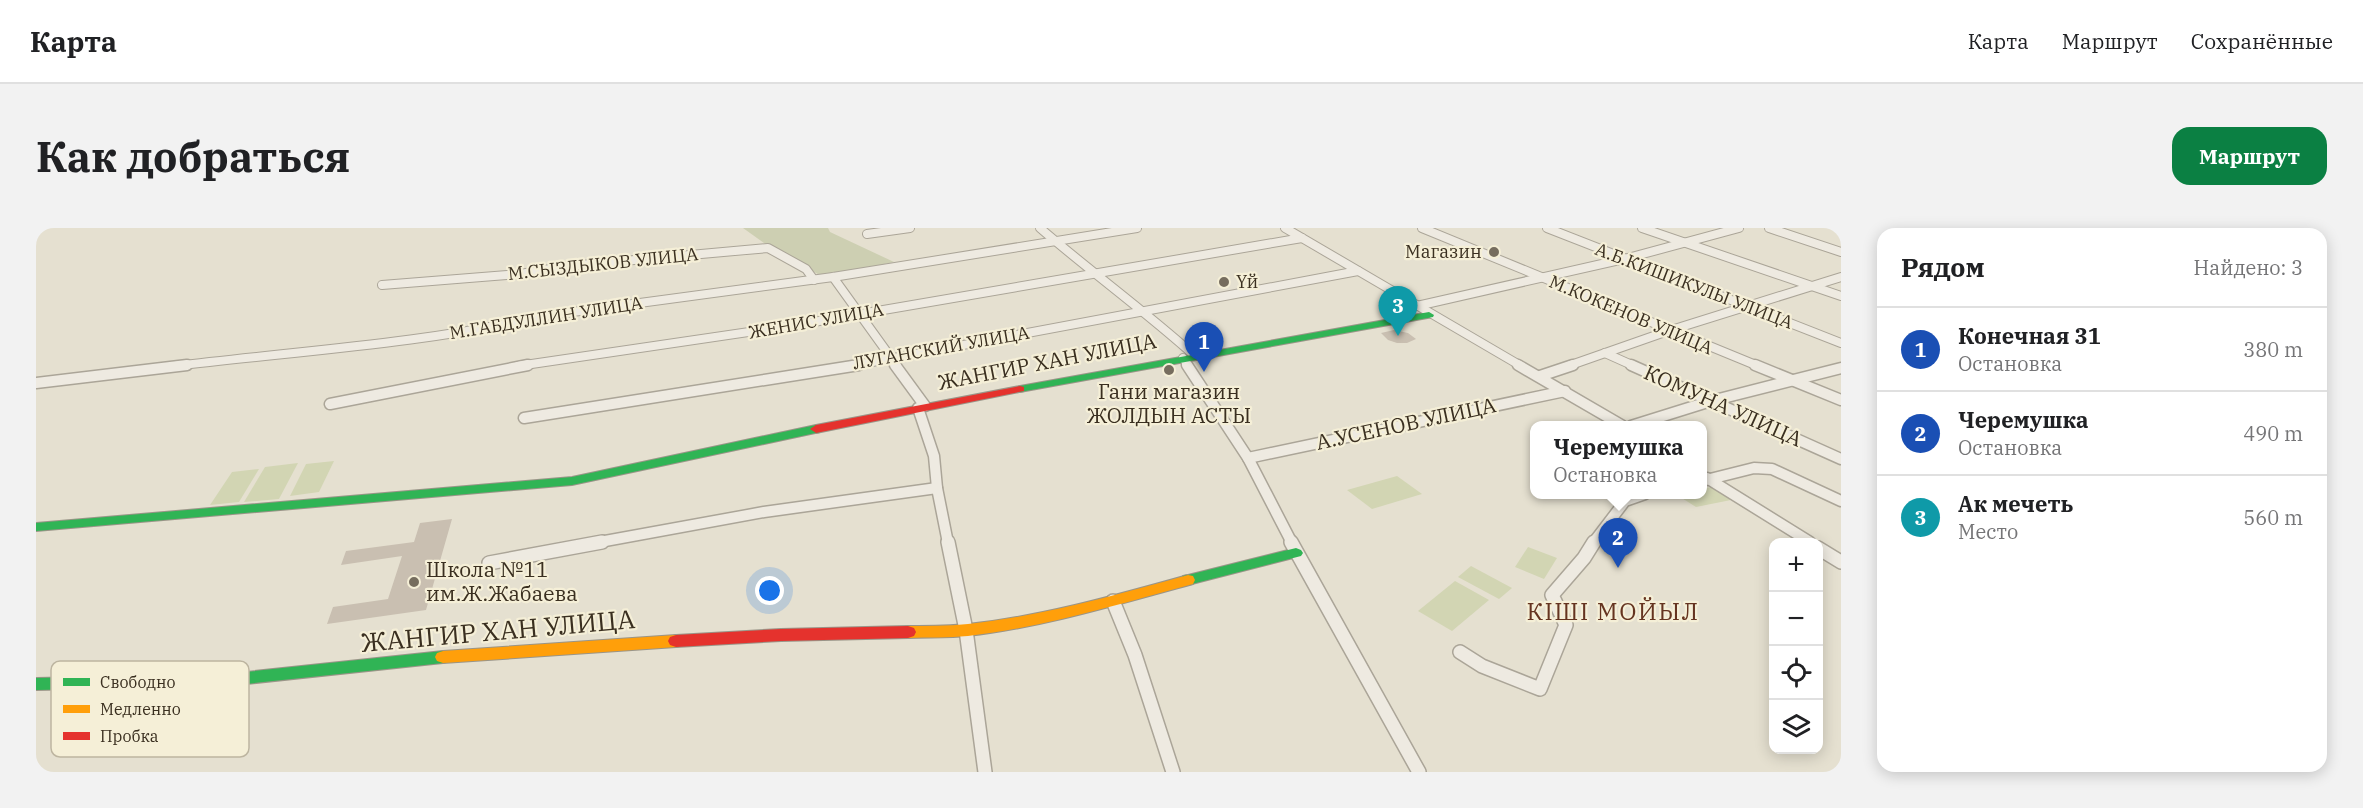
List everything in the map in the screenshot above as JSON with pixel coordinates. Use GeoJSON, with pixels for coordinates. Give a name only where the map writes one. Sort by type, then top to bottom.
{"type":"FeatureCollection","features":[{"type":"Feature","properties":{"kind":"street"},"geometry":{"type":"LineString","coordinates":[[867,234],[910,228]]}},
{"type":"Feature","properties":{"kind":"street"},"geometry":{"type":"LineString","coordinates":[[1041,228],[1095,275],[1145,311],[1189,357]]}},
{"type":"Feature","properties":{"kind":"street","name":"М.ГАБДУЛЛИН УЛИЦА"},"geometry":{"type":"LineString","coordinates":[[36,383],[298,351],[353,348],[516,323],[543,316],[813,280],[1137,228]]}},
{"type":"Feature","properties":{"kind":"street"},"geometry":{"type":"LineString","coordinates":[[1287,229],[1305,228]]}},
{"type":"Feature","properties":{"kind":"street","name":"М.КОКЕНОВ УЛИЦА"},"geometry":{"type":"LineString","coordinates":[[1422,228],[1668,331],[1841,400]]}},
{"type":"Feature","properties":{"kind":"street","name":"А.Б.КИШИКУЛЫ УЛИЦА"},"geometry":{"type":"LineString","coordinates":[[1547,228],[1841,343]]}},
{"type":"Feature","properties":{"kind":"street"},"geometry":{"type":"LineString","coordinates":[[1642,228],[1841,296]]}},
{"type":"Feature","properties":{"kind":"street"},"geometry":{"type":"LineString","coordinates":[[1417,306],[1624,260],[1739,228]]}},
{"type":"Feature","properties":{"kind":"street"},"geometry":{"type":"LineString","coordinates":[[1769,228],[1841,252]]}},
{"type":"Feature","properties":{"kind":"street"},"geometry":{"type":"LineString","coordinates":[[1287,229],[1430,315],[1540,376],[1615,421]]}},
{"type":"Feature","properties":{"kind":"street","name":"ЖЕНИС УЛИЦА"},"geometry":{"type":"LineString","coordinates":[[330,404],[512,367],[796,325],[1302,238]]}},
{"type":"Feature","properties":{"kind":"street","name":"М.СЫЗДЫКОВ УЛИЦА"},"geometry":{"type":"LineString","coordinates":[[382,285],[520,274],[568,266],[768,248],[806,269],[813,280]]}},
{"type":"Feature","properties":{"kind":"street","name":"ЛУГАНСКИЙ УЛИЦА"},"geometry":{"type":"LineString","coordinates":[[524,418],[604,407],[889,358],[1358,271]]}},
{"type":"Feature","properties":{"kind":"street"},"geometry":{"type":"LineString","coordinates":[[833,277],[921,407]]}},
{"type":"Feature","properties":{"kind":"street"},"geometry":{"type":"LineString","coordinates":[[1540,376],[1668,331],[1841,277]]}},
{"type":"Feature","properties":{"kind":"street","name":"ЖАНГИР ХАН УЛИЦА"},"geometry":{"type":"LineString","coordinates":[[36,527],[572,481],[921,407],[1430,315]]}},
{"type":"Feature","properties":{"kind":"street","name":"КОМУНА УЛИЦА"},"geometry":{"type":"LineString","coordinates":[[1605,353],[1841,459]]}},
{"type":"Feature","properties":{"kind":"street","name":"ЖАНГИР ХАН УЛИЦА"},"geometry":{"type":"LineString","coordinates":[[1189,357],[1248,458],[1296,553],[1419,772]]}},
{"type":"Feature","properties":{"kind":"street"},"geometry":{"type":"LineString","coordinates":[[1647,421],[1711,401],[1841,368]]}},
{"type":"Feature","properties":{"kind":"street","name":"А.УСЕНОВ УЛИЦА"},"geometry":{"type":"LineString","coordinates":[[1248,458],[1564,391]]}},
{"type":"Feature","properties":{"kind":"street","name":"ЖАНГИР ХАН УЛИЦА"},"geometry":{"type":"LineString","coordinates":[[921,407],[934,456],[937,488],[966,630],[985,772]]}},
{"type":"Feature","properties":{"kind":"street"},"geometry":{"type":"LineString","coordinates":[[1707,478],[1754,468],[1773,469],[1841,501]]}},
{"type":"Feature","properties":{"kind":"street"},"geometry":{"type":"LineString","coordinates":[[1707,481],[1802,538]]}},
{"type":"Feature","properties":{"kind":"street"},"geometry":{"type":"LineString","coordinates":[[489,563],[764,512],[937,488]]}},
{"type":"Feature","properties":{"kind":"street"},"geometry":{"type":"LineString","coordinates":[[1460,652],[1482,666],[1540,689],[1566,625],[1552,595],[1584,558],[1606,524],[1625,501],[1632,499]]}},
{"type":"Feature","properties":{"kind":"street"},"geometry":{"type":"LineString","coordinates":[[1823,551],[1841,562]]}},
{"type":"Feature","properties":{"kind":"street","name":"ЖАНГИР ХАН УЛИЦА"},"geometry":{"type":"LineString","coordinates":[[249,678],[474,654],[781,635],[966,630],[1005,625],[1113,601],[1197,577],[1296,553]]}},
{"type":"Feature","properties":{"kind":"street"},"geometry":{"type":"LineString","coordinates":[[1113,601],[1135,655],[1173,772]]}},
{"type":"Feature","properties":{"kind":"street","name":"ЖАНГИР ХАН УЛИЦА"},"geometry":{"type":"LineString","coordinates":[[36,684],[51,683]]}},
{"type":"Feature","properties":{"kind":"green space"},"geometry":{"type":"Polygon","coordinates":[[[743,228],[828,228],[830,232],[894,262],[823,277],[764,243],[743,228]]]}},
{"type":"Feature","properties":{"kind":"green space"},"geometry":{"type":"Polygon","coordinates":[[[334,461],[319,492],[290,496],[306,464],[334,461]]]}},
{"type":"Feature","properties":{"kind":"green space"},"geometry":{"type":"Polygon","coordinates":[[[298,463],[279,499],[244,502],[265,467],[298,463]]]}},
{"type":"Feature","properties":{"kind":"green space"},"geometry":{"type":"Polygon","coordinates":[[[259,469],[239,502],[210,505],[232,472],[259,469]]]}},
{"type":"Feature","properties":{"kind":"green space"},"geometry":{"type":"Polygon","coordinates":[[[1397,476],[1422,494],[1372,509],[1347,490],[1397,476]]]}},
{"type":"Feature","properties":{"kind":"green space"},"geometry":{"type":"Polygon","coordinates":[[[1711,487],[1731,500],[1696,507],[1683,499],[1707,499],[1707,488],[1711,487]]]}},
{"type":"Feature","properties":{"kind":"green space"},"geometry":{"type":"Polygon","coordinates":[[[1528,547],[1557,558],[1544,579],[1515,567],[1528,547]]]}},
{"type":"Feature","properties":{"kind":"green space"},"geometry":{"type":"Polygon","coordinates":[[[1471,566],[1512,588],[1499,599],[1458,577],[1471,566]]]}},
{"type":"Feature","properties":{"kind":"green space"},"geometry":{"type":"Polygon","coordinates":[[[1455,581],[1489,600],[1452,631],[1418,611],[1455,581]]]}},
{"type":"Feature","properties":{"kind":"building"},"geometry":{"type":"Polygon","coordinates":[[[1394,330],[1408,333],[1416,339],[1407,343],[1397,343],[1388,340],[1381,333],[1394,330]]]}},
{"type":"Feature","properties":{"kind":"building","name":"Школа №11 им.Ж.Жабаева"},"geometry":{"type":"Polygon","coordinates":[[[452,519],[426,610],[327,624],[333,607],[388,599],[402,556],[341,565],[346,551],[414,542],[420,523],[452,519]]]}},
{"type":"Feature","properties":{"kind":"traffic: fast"},"geometry":{"type":"LineString","coordinates":[[1020,389],[1429,315]]}},
{"type":"Feature","properties":{"kind":"traffic: fast"},"geometry":{"type":"LineString","coordinates":[[36,527],[572,481],[816,429]]}},
{"type":"Feature","properties":{"kind":"traffic: fast"},"geometry":{"type":"LineString","coordinates":[[1188,580],[1296,553]]}},
{"type":"Feature","properties":{"kind":"traffic: fast"},"geometry":{"type":"LineString","coordinates":[[249,678],[443,657]]}},
{"type":"Feature","properties":{"kind":"traffic: fast"},"geometry":{"type":"LineString","coordinates":[[36,684],[51,684]]}},
{"type":"Feature","properties":{"kind":"traffic: slow"},"geometry":{"type":"LineString","coordinates":[[908,632],[968,630],[1024,622],[1079,610],[1188,580]]}},
{"type":"Feature","properties":{"kind":"traffic: slow"},"geometry":{"type":"LineString","coordinates":[[443,657],[676,641]]}},
{"type":"Feature","properties":{"kind":"traffic: jam"},"geometry":{"type":"LineString","coordinates":[[816,429],[1020,389]]}},
{"type":"Feature","properties":{"kind":"traffic: jam"},"geometry":{"type":"LineString","coordinates":[[676,641],[781,635],[908,632]]}},
{"type":"Feature","properties":{"kind":"place","name":"Магазин"},"geometry":{"type":"Point","coordinates":[1494,252]}},
{"type":"Feature","properties":{"kind":"place","name":"Үй"},"geometry":{"type":"Point","coordinates":[1224,282]}},
{"type":"Feature","properties":{"kind":"place","name":"Ак мечеть"},"geometry":{"type":"Point","coordinates":[1398,336]}},
{"type":"Feature","properties":{"kind":"place","name":"Гани магазин ЖОЛДЫН АСТЫ"},"geometry":{"type":"Point","coordinates":[1169,370]}},
{"type":"Feature","properties":{"kind":"place","name":"Конечная 31"},"geometry":{"type":"Point","coordinates":[1204,372]}},
{"type":"Feature","properties":{"kind":"place","name":"Черемушка"},"geometry":{"type":"Point","coordinates":[1618,568]}},
{"type":"Feature","properties":{"kind":"place","name":"Школа №11 им.Ж.Жабаева"},"geometry":{"type":"Point","coordinates":[414,582]}},
{"type":"Feature","properties":{"kind":"district","name":"КІШІ МОЙЫЛ"},"geometry":{"type":"Point","coordinates":[1613,612]}}]}
